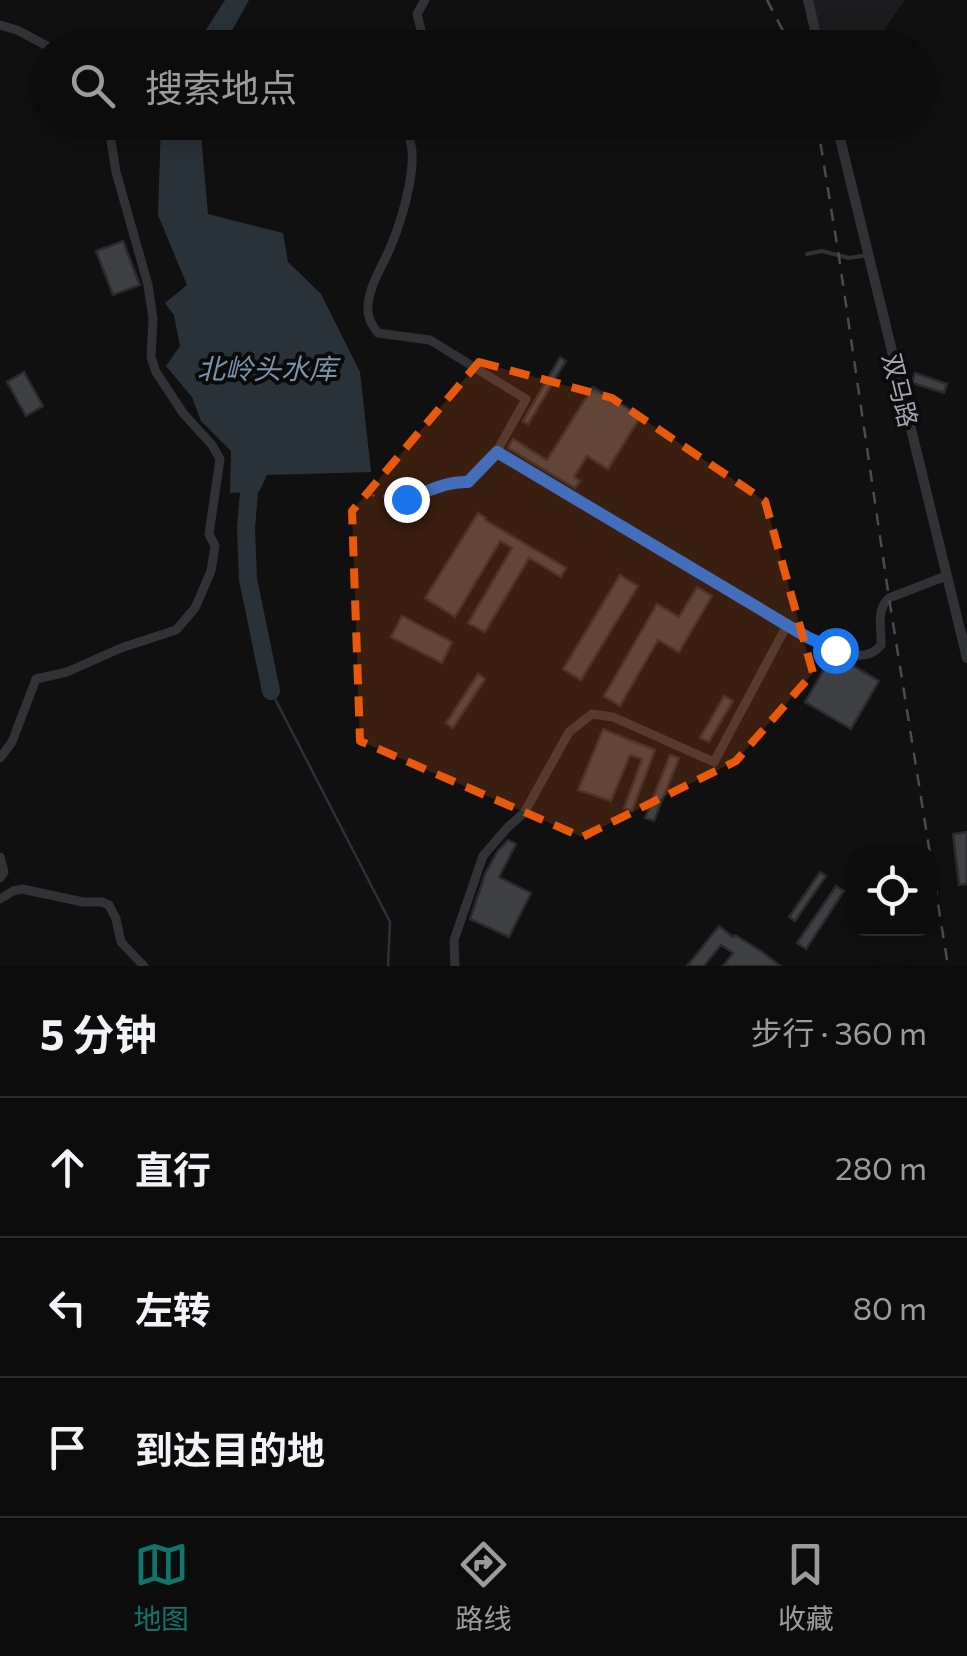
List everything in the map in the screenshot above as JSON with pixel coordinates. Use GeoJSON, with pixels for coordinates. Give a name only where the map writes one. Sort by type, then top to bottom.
{"type":"FeatureCollection","features":[{"type":"Feature","properties":{"kind":"street"},"geometry":{"type":"LineString","coordinates":[[421,30],[417,14],[425,0]]}},
{"type":"Feature","properties":{"kind":"street"},"geometry":{"type":"LineString","coordinates":[[808,0],[814,30]]}},
{"type":"Feature","properties":{"kind":"street"},"geometry":{"type":"LineString","coordinates":[[0,26],[30,37]]}},
{"type":"Feature","properties":{"kind":"street"},"geometry":{"type":"LineString","coordinates":[[0,758],[12,742],[36,679],[67,672],[176,630],[195,608],[211,571],[214,546],[209,534],[210,519],[220,459],[156,372],[151,357],[153,319],[148,285],[111,140]]}},
{"type":"Feature","properties":{"kind":"street"},"geometry":{"type":"LineString","coordinates":[[409,140],[413,164],[391,246],[369,300],[370,324],[378,333],[430,340],[526,399],[497,452],[835,650],[860,656],[876,652],[882,645],[879,623],[883,604],[889,598],[946,576]]}},
{"type":"Feature","properties":{"kind":"street","name":"双马路"},"geometry":{"type":"LineString","coordinates":[[840,140],[967,658]]}},
{"type":"Feature","properties":{"kind":"street"},"geometry":{"type":"LineString","coordinates":[[454,966],[454,940],[483,856],[524,813],[569,732],[592,714],[613,717],[714,762],[787,625]]}},
{"type":"Feature","properties":{"kind":"street"},"geometry":{"type":"LineString","coordinates":[[0,857],[4,872],[0,878]]}},
{"type":"Feature","properties":{"kind":"street"},"geometry":{"type":"LineString","coordinates":[[0,899],[22,889],[109,905],[121,942],[144,966]]}},
{"type":"Feature","properties":{"kind":"lane"},"geometry":{"type":"LineString","coordinates":[[807,254],[822,250],[849,258],[868,255]]}},
{"type":"Feature","properties":{"kind":"path"},"geometry":{"type":"LineString","coordinates":[[370,495],[406,499],[444,484],[468,482],[497,452]]}},
{"type":"Feature","properties":{"kind":"highlighted area"},"geometry":{"type":"Polygon","coordinates":[[[479,362],[612,398],[765,501],[813,673],[736,761],[582,837],[360,741],[352,511],[479,362]]]}},
{"type":"Feature","properties":{"kind":"shaded area"},"geometry":{"type":"Polygon","coordinates":[[[810,0],[905,0],[884,30],[820,30],[810,0]]]}},
{"type":"Feature","properties":{"kind":"water"},"geometry":{"type":"Polygon","coordinates":[[[225,0],[249,0],[232,30],[206,30],[225,0]]]}},
{"type":"Feature","properties":{"kind":"water","name":"北岭头水库"},"geometry":{"type":"Polygon","coordinates":[[[160,140],[201,140],[208,214],[283,233],[288,262],[321,294],[360,372],[371,472],[267,475],[259,492],[230,493],[231,451],[201,421],[192,397],[166,366],[180,346],[174,315],[165,303],[187,285],[158,215],[160,140]]]}},
{"type":"Feature","properties":{"kind":"building"},"geometry":{"type":"Polygon","coordinates":[[[123,241],[140,285],[113,295],[96,251],[123,241]]]}},
{"type":"Feature","properties":{"kind":"building"},"geometry":{"type":"Polygon","coordinates":[[[560,357],[566,361],[528,424],[523,421],[560,357]]]}},
{"type":"Feature","properties":{"kind":"building"},"geometry":{"type":"Polygon","coordinates":[[[24,372],[43,406],[26,416],[7,382],[24,372]]]}},
{"type":"Feature","properties":{"kind":"building"},"geometry":{"type":"Polygon","coordinates":[[[915,373],[947,384],[944,393],[912,383],[915,373]]]}},
{"type":"Feature","properties":{"kind":"building"},"geometry":{"type":"Polygon","coordinates":[[[593,387],[641,416],[608,469],[587,456],[574,477],[580,481],[575,488],[508,448],[513,439],[547,460],[593,387]]]}},
{"type":"Feature","properties":{"kind":"building"},"geometry":{"type":"Polygon","coordinates":[[[478,513],[566,568],[561,577],[529,558],[485,632],[468,623],[512,548],[500,541],[455,617],[425,598],[478,513]]]}},
{"type":"Feature","properties":{"kind":"building"},"geometry":{"type":"Polygon","coordinates":[[[620,575],[638,586],[581,680],[563,669],[620,575]]]}},
{"type":"Feature","properties":{"kind":"building"},"geometry":{"type":"Polygon","coordinates":[[[697,587],[712,596],[679,652],[658,640],[620,706],[604,696],[657,604],[679,617],[697,587]]]}},
{"type":"Feature","properties":{"kind":"building"},"geometry":{"type":"Polygon","coordinates":[[[402,616],[452,642],[442,663],[391,637],[402,616]]]}},
{"type":"Feature","properties":{"kind":"building"},"geometry":{"type":"Polygon","coordinates":[[[831,657],[879,681],[851,729],[805,702],[831,657]]]}},
{"type":"Feature","properties":{"kind":"building"},"geometry":{"type":"Polygon","coordinates":[[[478,674],[485,679],[453,728],[446,723],[478,674]]]}},
{"type":"Feature","properties":{"kind":"building"},"geometry":{"type":"Polygon","coordinates":[[[724,696],[733,701],[709,742],[700,738],[724,696]]]}},
{"type":"Feature","properties":{"kind":"building"},"geometry":{"type":"Polygon","coordinates":[[[603,729],[655,750],[632,811],[624,808],[642,759],[630,755],[611,801],[578,790],[603,729]]]}},
{"type":"Feature","properties":{"kind":"building"},"geometry":{"type":"Polygon","coordinates":[[[670,755],[679,758],[654,821],[645,818],[670,755]]]}},
{"type":"Feature","properties":{"kind":"building"},"geometry":{"type":"Polygon","coordinates":[[[967,832],[967,884],[959,885],[953,834],[967,832]]]}},
{"type":"Feature","properties":{"kind":"building"},"geometry":{"type":"Polygon","coordinates":[[[508,840],[516,844],[499,877],[531,893],[509,937],[470,919],[485,874],[508,840]]]}},
{"type":"Feature","properties":{"kind":"building"},"geometry":{"type":"Polygon","coordinates":[[[820,872],[826,876],[795,921],[789,917],[820,872]]]}},
{"type":"Feature","properties":{"kind":"building"},"geometry":{"type":"Polygon","coordinates":[[[836,886],[844,891],[806,949],[797,943],[836,886]]]}},
{"type":"Feature","properties":{"kind":"building"},"geometry":{"type":"Polygon","coordinates":[[[719,926],[780,966],[723,966],[733,953],[721,945],[704,966],[687,966],[719,926]]]}},
{"type":"Feature","properties":{"kind":"waterway"},"geometry":{"type":"LineString","coordinates":[[249,492],[248,579],[271,691]]}},
{"type":"Feature","properties":{"kind":"waterway"},"geometry":{"type":"LineString","coordinates":[[271,691],[390,922],[388,966]]}},
{"type":"Feature","properties":{"kind":"railway"},"geometry":{"type":"LineString","coordinates":[[767,0],[783,30]]}},
{"type":"Feature","properties":{"kind":"railway"},"geometry":{"type":"LineString","coordinates":[[820,140],[948,966]]}},
{"type":"Feature","properties":{"kind":"route"},"geometry":{"type":"LineString","coordinates":[[406,499],[444,484],[468,482],[497,452],[835,650]]}}]}
